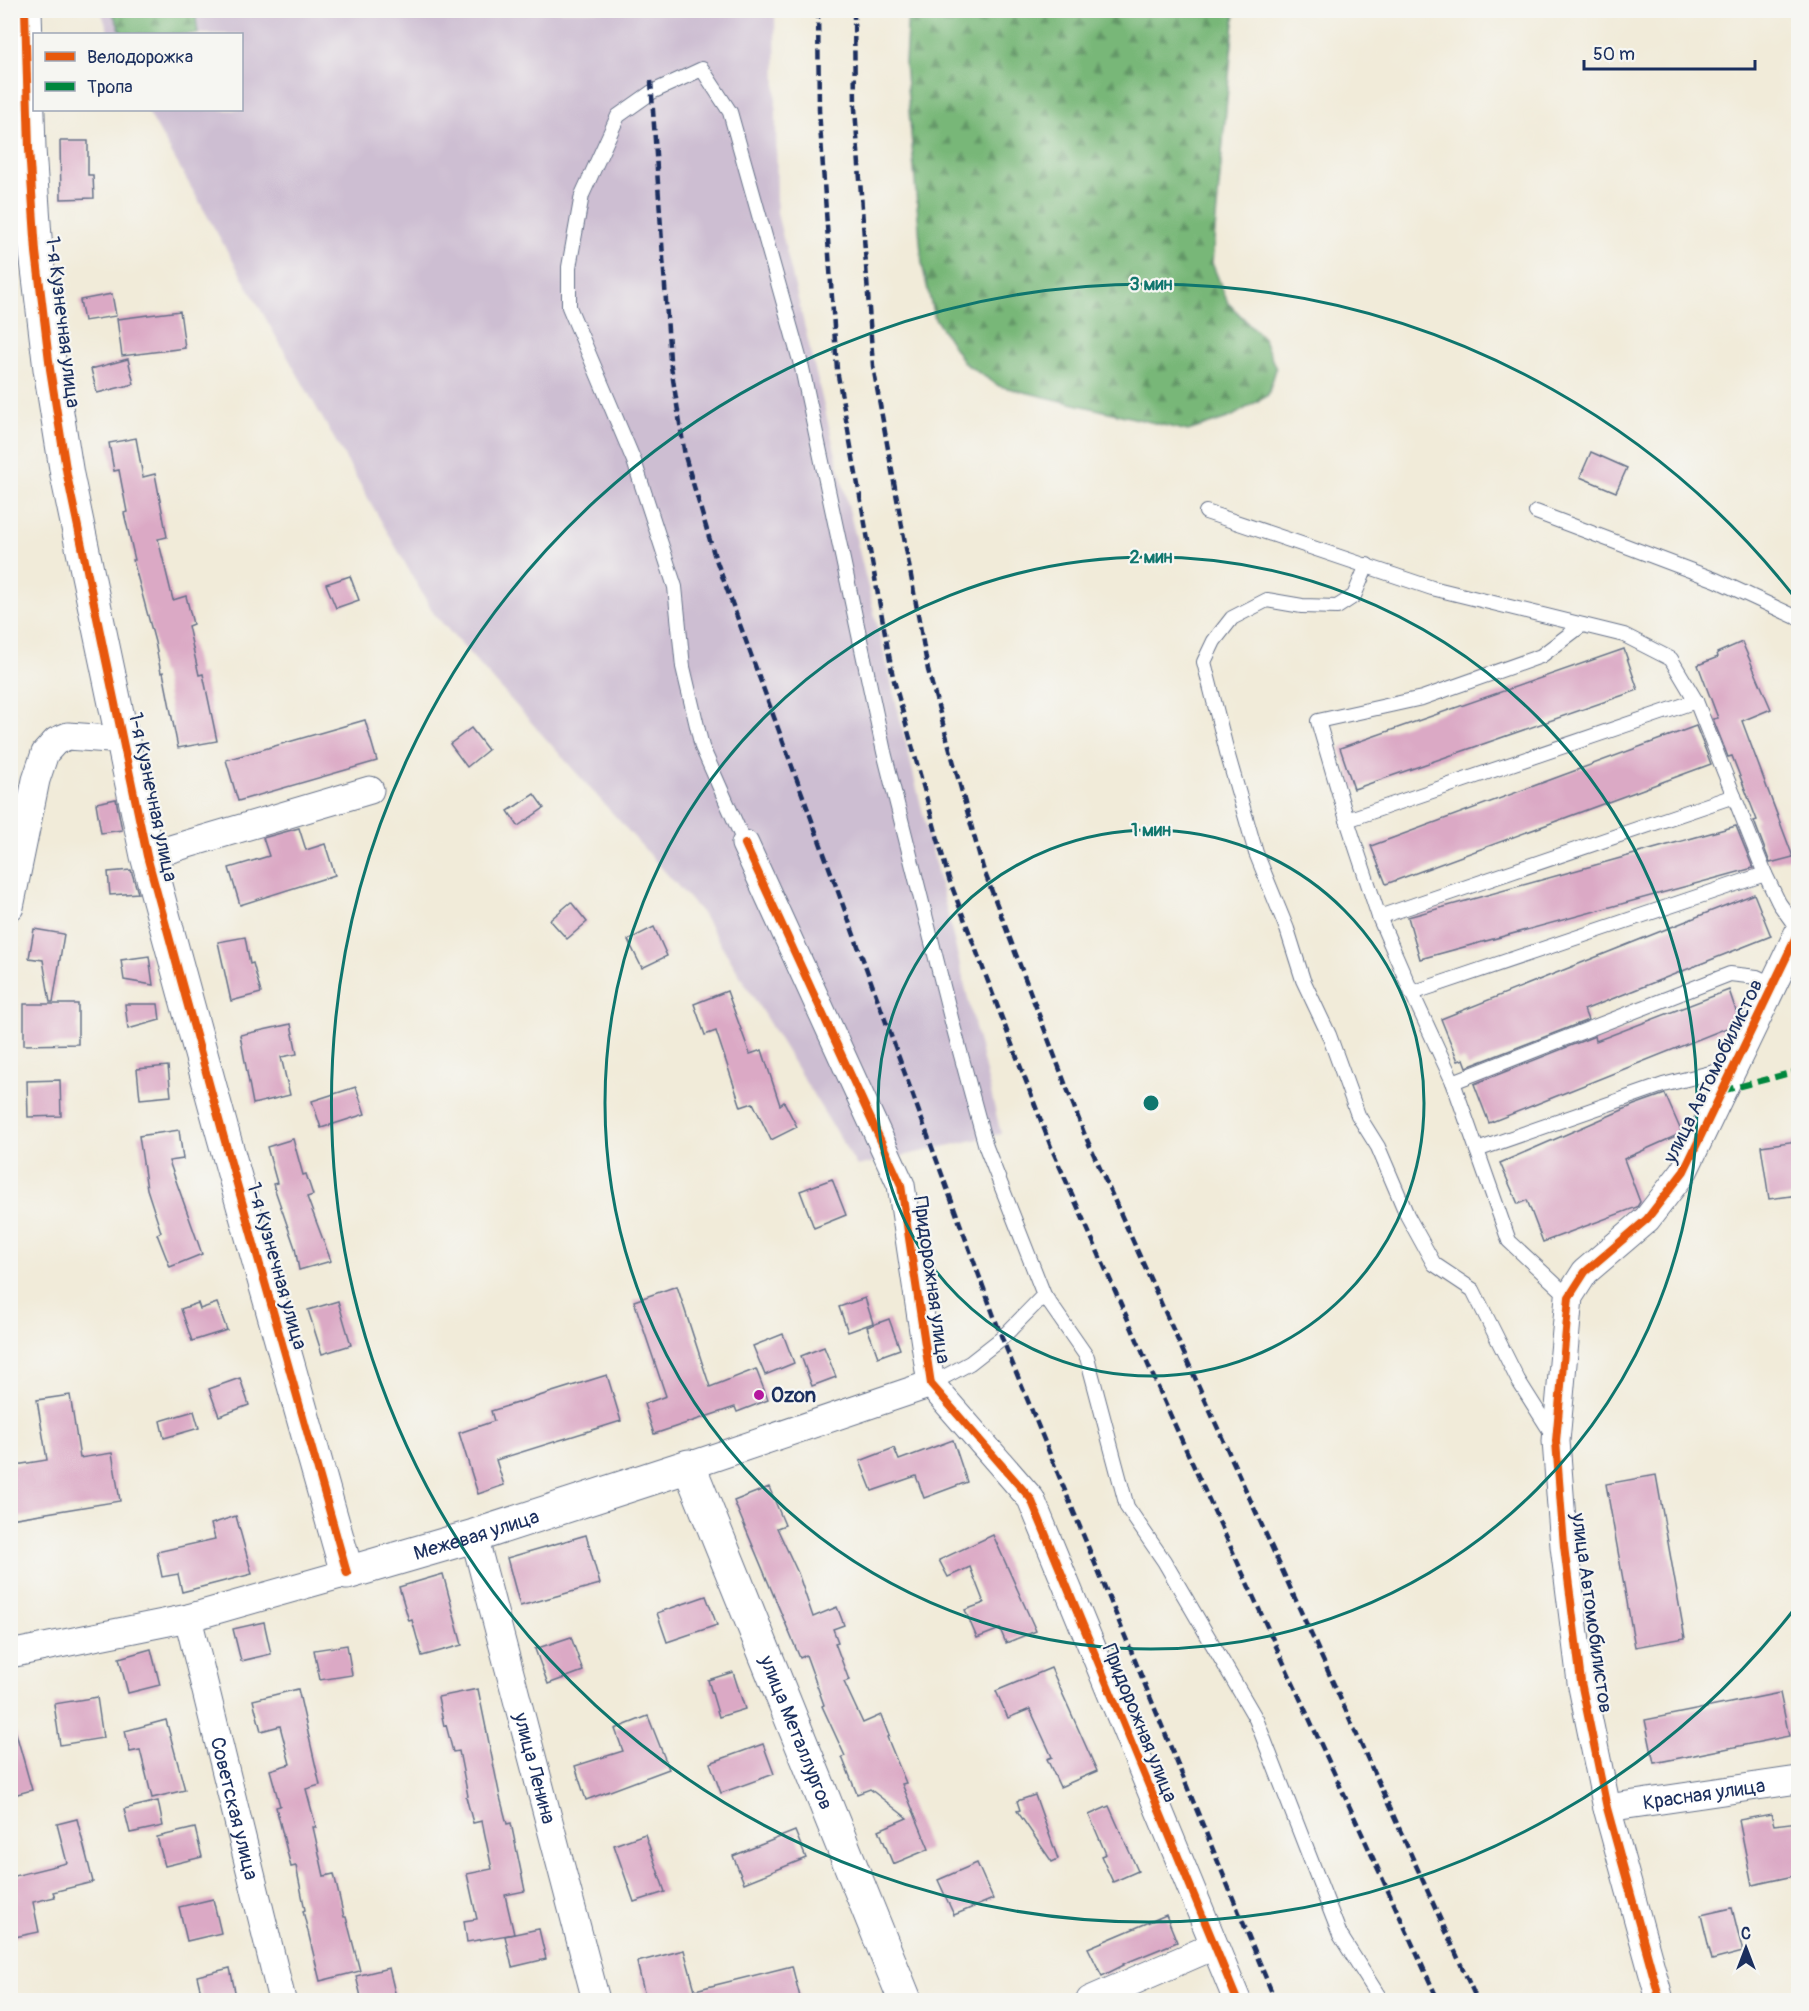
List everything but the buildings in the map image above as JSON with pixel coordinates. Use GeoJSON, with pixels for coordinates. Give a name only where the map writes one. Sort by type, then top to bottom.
{"type":"FeatureCollection","features":[{"type":"Feature","properties":{"kind":"street","name":"1-я Кузнечная улица"},"geometry":{"type":"LineString","coordinates":[[25,10],[29,150],[36,252],[50,369],[68,475],[147,855],[347,1573]]}},
{"type":"Feature","properties":{"kind":"street"},"geometry":{"type":"LineString","coordinates":[[10,907],[36,780],[45,753],[56,741],[68,736],[123,740]]}},
{"type":"Feature","properties":{"kind":"street"},"geometry":{"type":"LineString","coordinates":[[147,855],[370,790]]}},
{"type":"Feature","properties":{"kind":"street","name":"Придорожная улица"},"geometry":{"type":"LineString","coordinates":[[745,844],[901,1185],[931,1384],[1030,1498],[1237,2001]]}},
{"type":"Feature","properties":{"kind":"street","name":"улица Автомобилистов"},"geometry":{"type":"LineString","coordinates":[[1660,2001],[1607,1808],[1581,1682],[1564,1546],[1556,1441],[1569,1297],[1586,1272],[1647,1219],[1684,1171],[1798,933]]}},
{"type":"Feature","properties":{"kind":"street","name":"Межевая улица"},"geometry":{"type":"LineString","coordinates":[[10,1654],[189,1618],[474,1536],[931,1384]]}},
{"type":"Feature","properties":{"kind":"street","name":"улица Металлургов"},"geometry":{"type":"LineString","coordinates":[[689,1466],[905,2001]]}},
{"type":"Feature","properties":{"kind":"street","name":"улица Ленина"},"geometry":{"type":"LineString","coordinates":[[474,1536],[596,2001]]}},
{"type":"Feature","properties":{"kind":"street","name":"Советская улица"},"geometry":{"type":"LineString","coordinates":[[189,1618],[282,2001]]}},
{"type":"Feature","properties":{"kind":"street","name":"Красная улица"},"geometry":{"type":"LineString","coordinates":[[1607,1808],[1798,1780]]}},
{"type":"Feature","properties":{"kind":"street"},"geometry":{"type":"LineString","coordinates":[[1090,2001],[1214,1946]]}},
{"type":"Feature","properties":{"kind":"lane"},"geometry":{"type":"LineString","coordinates":[[745,844],[702,747],[683,667],[675,587],[660,541],[634,462],[569,307],[569,267],[582,195],[618,116],[652,92],[702,69],[730,111],[802,369],[884,752],[986,1147],[1044,1295],[1087,1357],[1127,1507],[1164,1561],[1256,1719],[1340,1935],[1381,2001]]}},
{"type":"Feature","properties":{"kind":"lane"},"geometry":{"type":"LineString","coordinates":[[1206,512],[1432,588],[1624,635],[1671,658],[1696,701],[1765,874],[1779,903],[1794,924],[1798,924]]}},
{"type":"Feature","properties":{"kind":"lane"},"geometry":{"type":"LineString","coordinates":[[1536,512],[1716,580],[1798,618]]}},
{"type":"Feature","properties":{"kind":"lane"},"geometry":{"type":"LineString","coordinates":[[1367,565],[1354,596],[1337,607],[1302,606],[1267,600],[1232,618],[1214,641],[1204,662],[1256,853],[1287,929],[1303,980],[1329,1035],[1358,1115],[1378,1147],[1407,1215],[1434,1264],[1473,1290],[1518,1380],[1556,1441]]}},
{"type":"Feature","properties":{"kind":"lane"},"geometry":{"type":"LineString","coordinates":[[1569,1297],[1509,1241],[1453,1082],[1379,917],[1318,721],[1422,698],[1541,656],[1582,626]]}},
{"type":"Feature","properties":{"kind":"lane"},"geometry":{"type":"LineString","coordinates":[[1347,820],[1696,701]]}},
{"type":"Feature","properties":{"kind":"lane"},"geometry":{"type":"LineString","coordinates":[[1379,917],[1734,796]]}},
{"type":"Feature","properties":{"kind":"lane"},"geometry":{"type":"LineString","coordinates":[[1412,993],[1765,874]]}},
{"type":"Feature","properties":{"kind":"lane"},"geometry":{"type":"LineString","coordinates":[[1453,1082],[1730,974],[1758,977],[1774,985]]}},
{"type":"Feature","properties":{"kind":"lane"},"geometry":{"type":"LineString","coordinates":[[1477,1150],[1663,1085],[1734,1067]]}},
{"type":"Feature","properties":{"kind":"lane"},"geometry":{"type":"LineString","coordinates":[[931,1384],[970,1363],[1002,1338],[1044,1295]]}},
{"type":"Feature","properties":{"kind":"shaded area"},"geometry":{"type":"Polygon","coordinates":[[[101,11],[775,11],[777,213],[1001,1134],[857,1166],[701,912],[434,614],[148,111],[243,111],[243,33],[109,33],[101,11]]]}},
{"type":"Feature","properties":{"kind":"green space"},"geometry":{"type":"Polygon","coordinates":[[[112,11],[195,11],[198,33],[122,33],[112,11]]]}},
{"type":"Feature","properties":{"kind":"green space"},"geometry":{"type":"Polygon","coordinates":[[[908,11],[1235,11],[1212,263],[1228,303],[1263,338],[1276,369],[1268,395],[1231,417],[1188,431],[999,386],[964,363],[934,317],[922,264],[905,63],[908,11]]]}},
{"type":"Feature","properties":{"kind":"railway"},"geometry":{"type":"LineString","coordinates":[[818,10],[819,110],[837,370],[893,677],[949,879],[1051,1147],[1178,1432],[1438,2000]]}},
{"type":"Feature","properties":{"kind":"railway"},"geometry":{"type":"LineString","coordinates":[[854,10],[855,108],[873,366],[928,670],[983,868],[1084,1133],[1477,2000]]}},
{"type":"Feature","properties":{"kind":"railway"},"geometry":{"type":"LineString","coordinates":[[651,81],[670,360],[685,456],[714,554],[1002,1338],[1275,2000]]}},
{"type":"Feature","properties":{"kind":"marked path"},"geometry":{"type":"LineString","coordinates":[[1722,1091],[1798,1071]]}},
{"type":"Feature","properties":{"kind":"cycle path"},"geometry":{"type":"LineString","coordinates":[[25,10],[29,149],[36,252],[50,369],[67,475],[147,856],[347,1573]]}},
{"type":"Feature","properties":{"kind":"cycle path"},"geometry":{"type":"LineString","coordinates":[[745,844],[901,1185],[931,1384],[1031,1499],[1237,2000]]}},
{"type":"Feature","properties":{"kind":"cycle path"},"geometry":{"type":"LineString","coordinates":[[1660,2000],[1607,1808],[1581,1682],[1564,1546],[1556,1441],[1569,1297],[1585,1272],[1647,1219],[1684,1171],[1798,933]]}},
{"type":"Feature","properties":{"kind":"place","name":"Ozon"},"geometry":{"type":"Point","coordinates":[759,1395]}}]}
